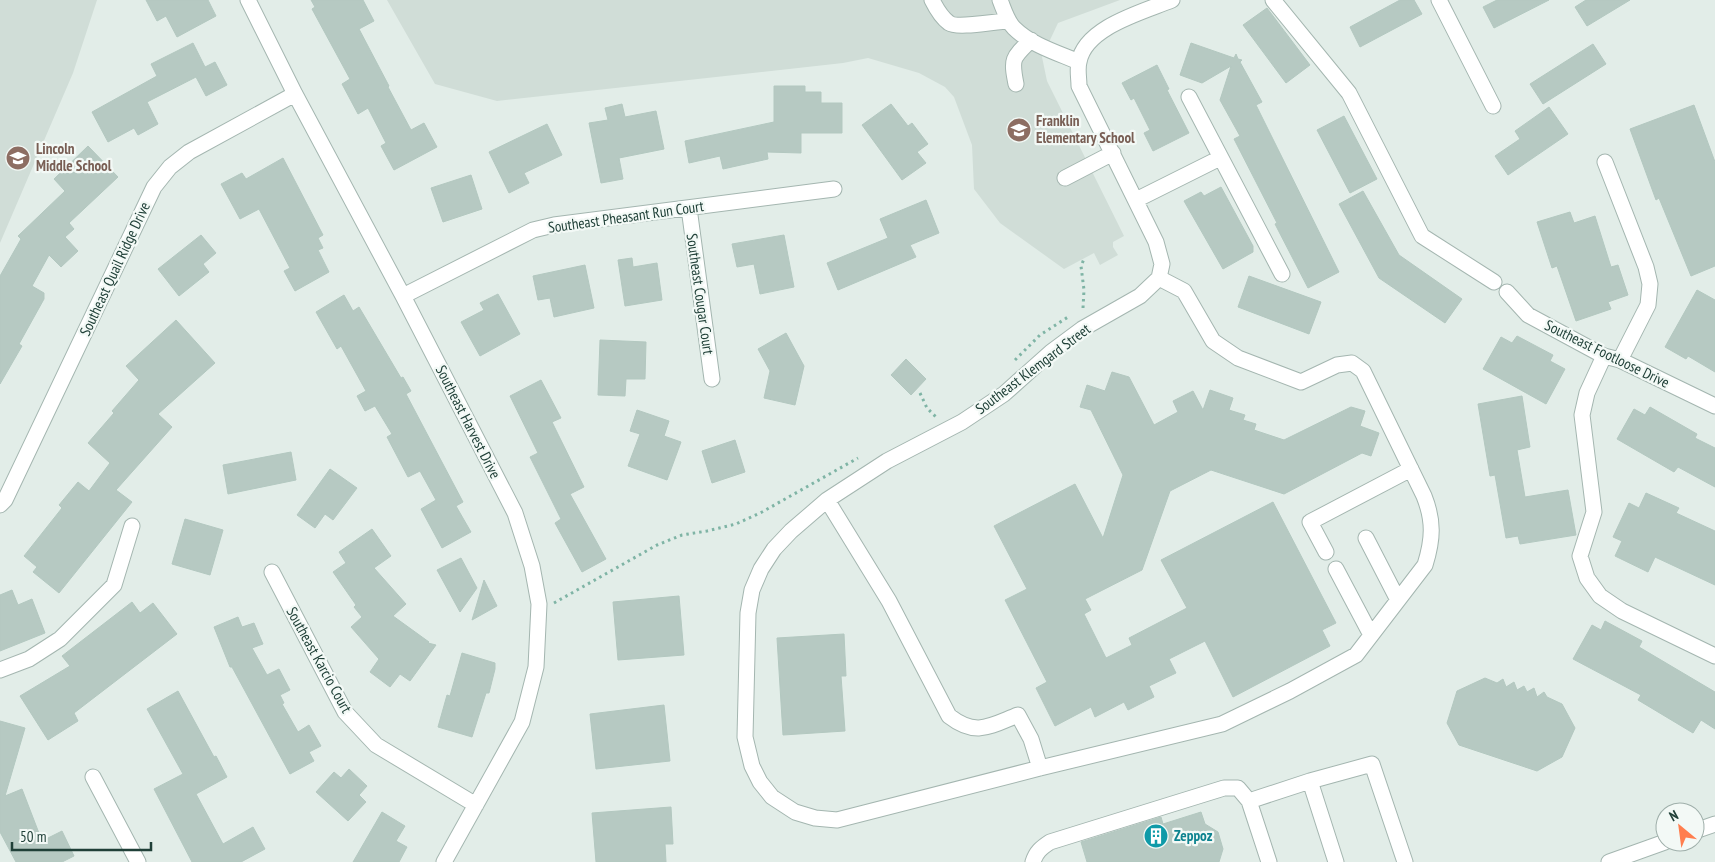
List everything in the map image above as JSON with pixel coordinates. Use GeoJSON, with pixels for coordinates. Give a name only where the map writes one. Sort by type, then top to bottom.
{"type":"FeatureCollection","features":[{"type":"Feature","properties":{"kind":"street","name":"Southeast Harvest Drive"},"geometry":{"type":"LineString","coordinates":[[248,0],[295,94],[403,296],[515,513],[532,566],[538,604],[536,667],[522,722],[444,862]]}},
{"type":"Feature","properties":{"kind":"street"},"geometry":{"type":"LineString","coordinates":[[932,0],[950,24],[958,26],[993,21],[1009,21]]}},
{"type":"Feature","properties":{"kind":"street"},"geometry":{"type":"LineString","coordinates":[[1000,0],[1014,28],[1031,40],[1079,62]]}},
{"type":"Feature","properties":{"kind":"street"},"geometry":{"type":"LineString","coordinates":[[1159,278],[1162,264],[1156,242],[1079,86],[1079,62],[1088,41],[1107,27],[1142,6],[1172,0]]}},
{"type":"Feature","properties":{"kind":"street"},"geometry":{"type":"LineString","coordinates":[[1274,0],[1348,93],[1422,236],[1494,282]]}},
{"type":"Feature","properties":{"kind":"street"},"geometry":{"type":"LineString","coordinates":[[1439,0],[1493,106]]}},
{"type":"Feature","properties":{"kind":"street"},"geometry":{"type":"LineString","coordinates":[[1016,84],[1012,63],[1017,53],[1031,40]]}},
{"type":"Feature","properties":{"kind":"street","name":"Southeast Quail Ridge Drive"},"geometry":{"type":"LineString","coordinates":[[0,505],[5,500],[154,187],[170,167],[189,152],[295,94]]}},
{"type":"Feature","properties":{"kind":"street"},"geometry":{"type":"LineString","coordinates":[[1188,97],[1282,274]]}},
{"type":"Feature","properties":{"kind":"street"},"geometry":{"type":"LineString","coordinates":[[1065,178],[1113,153]]}},
{"type":"Feature","properties":{"kind":"street"},"geometry":{"type":"LineString","coordinates":[[1136,200],[1220,158]]}},
{"type":"Feature","properties":{"kind":"street"},"geometry":{"type":"LineString","coordinates":[[1606,162],[1646,267],[1650,284],[1648,305],[1620,360]]}},
{"type":"Feature","properties":{"kind":"street","name":"Southeast Pheasant Run Court"},"geometry":{"type":"LineString","coordinates":[[403,296],[533,230],[554,225],[834,189]]}},
{"type":"Feature","properties":{"kind":"street","name":"Southeast Cougar Court"},"geometry":{"type":"LineString","coordinates":[[689,208],[712,379]]}},
{"type":"Feature","properties":{"kind":"street","name":"Southeast Klemgard Street"},"geometry":{"type":"LineString","coordinates":[[1159,278],[1184,291],[1213,341],[1238,358],[1301,382],[1337,365],[1352,363],[1362,371],[1431,513],[1432,533],[1430,548],[1425,565],[1356,655],[1290,691],[1222,724],[837,820],[814,818],[795,812],[772,797],[760,782],[752,766],[745,737],[748,613],[752,590],[761,569],[774,548],[827,500],[887,461],[948,430],[1004,394],[1059,346],[1082,329],[1140,296],[1159,278]]}},
{"type":"Feature","properties":{"kind":"street","name":"Southeast Footloose Drive"},"geometry":{"type":"LineString","coordinates":[[1507,292],[1528,315],[1604,356],[1620,360],[1715,406]]}},
{"type":"Feature","properties":{"kind":"street"},"geometry":{"type":"LineString","coordinates":[[1604,356],[1587,393],[1582,415],[1594,512],[1580,556],[1587,578],[1600,596],[1622,612],[1715,656]]}},
{"type":"Feature","properties":{"kind":"street"},"geometry":{"type":"LineString","coordinates":[[1326,552],[1310,522],[1411,469]]}},
{"type":"Feature","properties":{"kind":"street"},"geometry":{"type":"LineString","coordinates":[[827,500],[889,601],[949,716],[961,725],[975,728],[989,726],[1018,715],[1031,739],[1040,768]]}},
{"type":"Feature","properties":{"kind":"street"},"geometry":{"type":"LineString","coordinates":[[0,670],[29,659],[60,639],[114,585],[132,526]]}},
{"type":"Feature","properties":{"kind":"street"},"geometry":{"type":"LineString","coordinates":[[1366,538],[1398,600]]}},
{"type":"Feature","properties":{"kind":"street"},"geometry":{"type":"LineString","coordinates":[[1336,569],[1371,635]]}},
{"type":"Feature","properties":{"kind":"street","name":"Southeast Karcio Court"},"geometry":{"type":"LineString","coordinates":[[272,572],[345,712],[376,745],[476,805]]}},
{"type":"Feature","properties":{"kind":"street"},"geometry":{"type":"LineString","coordinates":[[1249,801],[1310,780],[1372,764],[1405,862]]}},
{"type":"Feature","properties":{"kind":"street"},"geometry":{"type":"LineString","coordinates":[[92,777],[138,862]]}},
{"type":"Feature","properties":{"kind":"street"},"geometry":{"type":"LineString","coordinates":[[1310,780],[1336,862]]}},
{"type":"Feature","properties":{"kind":"street"},"geometry":{"type":"LineString","coordinates":[[1033,862],[1040,848],[1050,842],[1224,788],[1238,788],[1249,801],[1269,862]]}},
{"type":"Feature","properties":{"kind":"street"},"geometry":{"type":"LineString","coordinates":[[1609,862],[1655,846]]}},
{"type":"Feature","properties":{"kind":"path"},"geometry":{"type":"LineString","coordinates":[[1083,308],[1084,290],[1081,266],[1084,259]]}},
{"type":"Feature","properties":{"kind":"path"},"geometry":{"type":"LineString","coordinates":[[1076,312],[1090,304]]}},
{"type":"Feature","properties":{"kind":"path"},"geometry":{"type":"LineString","coordinates":[[1010,364],[1040,335],[1069,316]]}},
{"type":"Feature","properties":{"kind":"path"},"geometry":{"type":"LineString","coordinates":[[920,393],[927,408],[948,430]]}},
{"type":"Feature","properties":{"kind":"path"},"geometry":{"type":"LineString","coordinates":[[932,421],[944,413]]}},
{"type":"Feature","properties":{"kind":"path"},"geometry":{"type":"LineString","coordinates":[[538,604],[553,604],[657,545],[682,535],[736,524],[762,512],[862,456]]}},
{"type":"Feature","properties":{"kind":"shaded area","name":"Lincoln Middle School"},"geometry":{"type":"Polygon","coordinates":[[[0,0],[97,0],[73,73],[0,243],[0,0]]]}},
{"type":"Feature","properties":{"kind":"shaded area","name":"Franklin Elementary School"},"geometry":{"type":"Polygon","coordinates":[[[387,0],[1120,0],[1058,23],[1042,57],[1047,81],[1124,236],[1113,242],[1113,247],[1118,255],[1100,265],[1094,253],[1064,269],[1000,223],[974,189],[972,145],[954,97],[945,87],[919,73],[868,58],[843,63],[497,101],[435,84],[387,0]]]}},
{"type":"Feature","properties":{"kind":"building"},"geometry":{"type":"Polygon","coordinates":[[[146,0],[208,0],[216,16],[177,37],[166,16],[157,21],[146,0]]]}},
{"type":"Feature","properties":{"kind":"building"},"geometry":{"type":"Polygon","coordinates":[[[311,0],[363,0],[374,21],[359,29],[388,87],[411,130],[424,123],[437,147],[394,170],[381,146],[386,143],[368,108],[358,114],[342,84],[350,79],[312,9],[315,7],[311,0]]]}},
{"type":"Feature","properties":{"kind":"building"},"geometry":{"type":"Polygon","coordinates":[[[1400,0],[1414,0],[1422,14],[1360,47],[1350,27],[1400,0]]]}},
{"type":"Feature","properties":{"kind":"building"},"geometry":{"type":"Polygon","coordinates":[[[1497,0],[1549,0],[1494,28],[1483,7],[1497,0]]]}},
{"type":"Feature","properties":{"kind":"building"},"geometry":{"type":"Polygon","coordinates":[[[1586,0],[1630,0],[1587,26],[1575,7],[1586,0]]]}},
{"type":"Feature","properties":{"kind":"building"},"geometry":{"type":"Polygon","coordinates":[[[1267,8],[1310,65],[1286,83],[1243,25],[1267,8]]]}},
{"type":"Feature","properties":{"kind":"building"},"geometry":{"type":"Polygon","coordinates":[[[193,43],[205,67],[215,62],[227,85],[206,96],[196,77],[147,102],[158,124],[138,135],[134,128],[108,142],[92,112],[157,76],[151,64],[193,43]]]}},
{"type":"Feature","properties":{"kind":"building"},"geometry":{"type":"Polygon","coordinates":[[[1191,43],[1234,58],[1236,54],[1238,59],[1242,60],[1240,62],[1262,102],[1256,105],[1339,272],[1308,288],[1234,139],[1240,136],[1220,100],[1231,66],[1202,83],[1180,75],[1191,43]]]}},
{"type":"Feature","properties":{"kind":"building"},"geometry":{"type":"Polygon","coordinates":[[[1593,44],[1606,64],[1543,104],[1530,84],[1593,44]]]}},
{"type":"Feature","properties":{"kind":"building"},"geometry":{"type":"Polygon","coordinates":[[[1157,65],[1169,89],[1167,90],[1189,133],[1153,151],[1144,133],[1150,130],[1134,98],[1131,100],[1122,83],[1157,65]]]}},
{"type":"Feature","properties":{"kind":"building"},"geometry":{"type":"Polygon","coordinates":[[[774,86],[805,86],[805,92],[821,92],[821,103],[842,103],[842,133],[801,133],[801,153],[767,152],[768,159],[723,169],[720,156],[689,163],[685,141],[774,122],[774,86]]]}},
{"type":"Feature","properties":{"kind":"building"},"geometry":{"type":"Polygon","coordinates":[[[622,104],[625,117],[656,111],[664,149],[619,158],[623,179],[601,183],[589,123],[608,120],[605,108],[622,104]]]}},
{"type":"Feature","properties":{"kind":"building"},"geometry":{"type":"Polygon","coordinates":[[[891,104],[908,126],[912,123],[928,144],[917,152],[926,163],[902,180],[862,125],[891,104]]]}},
{"type":"Feature","properties":{"kind":"building"},"geometry":{"type":"Polygon","coordinates":[[[1694,105],[1715,162],[1715,266],[1691,276],[1659,198],[1656,200],[1630,129],[1694,105]]]}},
{"type":"Feature","properties":{"kind":"building"},"geometry":{"type":"Polygon","coordinates":[[[1549,107],[1568,134],[1508,175],[1495,156],[1520,139],[1515,131],[1549,107]]]}},
{"type":"Feature","properties":{"kind":"building"},"geometry":{"type":"Polygon","coordinates":[[[1344,116],[1377,179],[1350,193],[1317,130],[1344,116]]]}},
{"type":"Feature","properties":{"kind":"building"},"geometry":{"type":"Polygon","coordinates":[[[547,124],[562,155],[524,173],[529,183],[509,193],[489,152],[547,124]]]}},
{"type":"Feature","properties":{"kind":"building"},"geometry":{"type":"Polygon","coordinates":[[[88,146],[118,177],[69,223],[74,229],[65,237],[78,251],[61,267],[49,255],[32,286],[44,293],[44,299],[19,344],[22,346],[0,384],[0,276],[21,239],[18,236],[65,191],[54,179],[88,146]]]}},
{"type":"Feature","properties":{"kind":"building"},"geometry":{"type":"Polygon","coordinates":[[[283,158],[323,235],[318,238],[323,248],[318,250],[329,272],[295,291],[284,271],[290,268],[259,209],[240,219],[221,184],[242,173],[246,179],[283,158]]]}},
{"type":"Feature","properties":{"kind":"building"},"geometry":{"type":"Polygon","coordinates":[[[471,175],[482,209],[443,222],[431,188],[471,175]]]}},
{"type":"Feature","properties":{"kind":"building"},"geometry":{"type":"Polygon","coordinates":[[[1221,187],[1253,246],[1253,252],[1223,269],[1184,201],[1201,192],[1204,196],[1221,187]]]}},
{"type":"Feature","properties":{"kind":"building"},"geometry":{"type":"Polygon","coordinates":[[[1363,191],[1399,255],[1462,299],[1445,323],[1379,278],[1339,204],[1363,191]]]}},
{"type":"Feature","properties":{"kind":"building"},"geometry":{"type":"Polygon","coordinates":[[[926,200],[939,233],[910,245],[916,257],[838,290],[827,263],[888,238],[880,219],[926,200]]]}},
{"type":"Feature","properties":{"kind":"building"},"geometry":{"type":"Polygon","coordinates":[[[1570,212],[1574,223],[1595,216],[1611,267],[1618,265],[1628,295],[1608,302],[1611,309],[1576,321],[1557,266],[1552,268],[1537,222],[1570,212]]]}},
{"type":"Feature","properties":{"kind":"building"},"geometry":{"type":"Polygon","coordinates":[[[201,235],[216,253],[203,264],[209,272],[179,296],[158,269],[201,235]]]}},
{"type":"Feature","properties":{"kind":"building"},"geometry":{"type":"Polygon","coordinates":[[[784,235],[794,287],[760,294],[754,264],[737,267],[732,244],[784,235]]]}},
{"type":"Feature","properties":{"kind":"building"},"geometry":{"type":"Polygon","coordinates":[[[632,258],[633,267],[657,263],[662,300],[625,306],[618,260],[632,258]]]}},
{"type":"Feature","properties":{"kind":"building"},"geometry":{"type":"Polygon","coordinates":[[[585,265],[594,308],[554,317],[550,298],[538,300],[533,276],[585,265]]]}},
{"type":"Feature","properties":{"kind":"building"},"geometry":{"type":"Polygon","coordinates":[[[1249,276],[1321,302],[1309,334],[1238,307],[1249,276]]]}},
{"type":"Feature","properties":{"kind":"building"},"geometry":{"type":"Polygon","coordinates":[[[1697,290],[1715,300],[1715,372],[1688,356],[1686,359],[1665,347],[1697,290]]]}},
{"type":"Feature","properties":{"kind":"building"},"geometry":{"type":"Polygon","coordinates":[[[498,294],[520,334],[480,356],[461,322],[484,310],[480,303],[498,294]]]}},
{"type":"Feature","properties":{"kind":"building"},"geometry":{"type":"Polygon","coordinates":[[[344,295],[353,311],[359,307],[401,378],[403,377],[411,391],[406,394],[463,502],[456,506],[471,532],[442,548],[421,509],[436,500],[420,471],[408,477],[387,437],[392,434],[375,406],[365,411],[357,396],[366,391],[341,346],[337,349],[316,312],[344,295]]]}},
{"type":"Feature","properties":{"kind":"building"},"geometry":{"type":"Polygon","coordinates":[[[176,320],[215,363],[158,414],[172,427],[116,490],[132,502],[59,593],[33,572],[37,567],[24,556],[62,508],[59,505],[78,482],[89,491],[110,463],[88,443],[139,380],[126,366],[176,320]]]}},
{"type":"Feature","properties":{"kind":"building"},"geometry":{"type":"Polygon","coordinates":[[[786,333],[804,366],[795,405],[764,398],[770,371],[758,349],[786,333]]]}},
{"type":"Feature","properties":{"kind":"building"},"geometry":{"type":"Polygon","coordinates":[[[1517,336],[1553,355],[1550,361],[1565,369],[1546,404],[1483,369],[1501,337],[1512,343],[1517,336]]]}},
{"type":"Feature","properties":{"kind":"building"},"geometry":{"type":"Polygon","coordinates":[[[600,340],[646,342],[645,379],[626,379],[625,396],[598,395],[600,340]]]}},
{"type":"Feature","properties":{"kind":"building"},"geometry":{"type":"Polygon","coordinates":[[[906,359],[926,379],[911,395],[891,375],[906,359]]]}},
{"type":"Feature","properties":{"kind":"building"},"geometry":{"type":"Polygon","coordinates":[[[1112,372],[1129,377],[1154,425],[1178,412],[1173,401],[1193,391],[1203,410],[1210,390],[1233,398],[1229,410],[1245,415],[1243,420],[1256,424],[1254,430],[1284,440],[1351,407],[1365,411],[1360,426],[1379,433],[1371,456],[1362,453],[1284,494],[1211,470],[1170,491],[1142,570],[1085,599],[1091,610],[1084,614],[1106,658],[1132,645],[1129,638],[1187,608],[1161,560],[1273,502],[1336,623],[1322,630],[1330,646],[1233,697],[1205,641],[1169,659],[1176,673],[1149,686],[1154,697],[1128,710],[1124,702],[1095,717],[1091,707],[1055,726],[1036,688],[1047,682],[1005,600],[1027,589],[994,526],[1075,484],[1103,538],[1123,475],[1091,410],[1080,407],[1087,385],[1105,391],[1112,372]]]}},
{"type":"Feature","properties":{"kind":"building"},"geometry":{"type":"Polygon","coordinates":[[[541,380],[561,418],[552,422],[584,487],[570,494],[606,559],[582,572],[555,523],[561,519],[530,457],[538,453],[510,396],[541,380]]]}},
{"type":"Feature","properties":{"kind":"building"},"geometry":{"type":"Polygon","coordinates":[[[1522,396],[1530,447],[1517,450],[1525,497],[1568,490],[1576,535],[1520,544],[1518,536],[1506,538],[1495,475],[1490,476],[1478,404],[1522,396]]]}},
{"type":"Feature","properties":{"kind":"building"},"geometry":{"type":"Polygon","coordinates":[[[1650,407],[1697,434],[1695,438],[1715,448],[1715,487],[1678,467],[1674,472],[1617,439],[1634,409],[1645,415],[1650,407]]]}},
{"type":"Feature","properties":{"kind":"building"},"geometry":{"type":"Polygon","coordinates":[[[637,410],[669,421],[664,436],[681,442],[667,480],[628,466],[640,434],[630,431],[637,410]]]}},
{"type":"Feature","properties":{"kind":"building"},"geometry":{"type":"Polygon","coordinates":[[[735,440],[745,472],[712,483],[702,451],[735,440]]]}},
{"type":"Feature","properties":{"kind":"building"},"geometry":{"type":"Polygon","coordinates":[[[291,452],[296,480],[228,494],[223,465],[291,452]]]}},
{"type":"Feature","properties":{"kind":"building"},"geometry":{"type":"Polygon","coordinates":[[[330,469],[357,488],[333,520],[325,514],[315,528],[297,515],[330,469]]]}},
{"type":"Feature","properties":{"kind":"building"},"geometry":{"type":"Polygon","coordinates":[[[1646,493],[1679,508],[1676,513],[1715,531],[1715,585],[1655,557],[1648,572],[1615,556],[1622,541],[1613,537],[1629,503],[1639,508],[1646,493]]]}},
{"type":"Feature","properties":{"kind":"building"},"geometry":{"type":"Polygon","coordinates":[[[185,519],[223,530],[210,575],[172,564],[185,519]]]}},
{"type":"Feature","properties":{"kind":"building"},"geometry":{"type":"Polygon","coordinates":[[[372,529],[391,556],[374,568],[406,604],[393,616],[428,643],[436,645],[410,681],[400,674],[390,687],[370,672],[379,659],[351,627],[362,617],[333,572],[346,563],[339,552],[372,529]]]}},
{"type":"Feature","properties":{"kind":"building"},"geometry":{"type":"Polygon","coordinates":[[[461,558],[477,588],[460,612],[437,570],[461,558]]]}},
{"type":"Feature","properties":{"kind":"building"},"geometry":{"type":"Polygon","coordinates":[[[484,580],[497,606],[472,620],[484,580]]]}},
{"type":"Feature","properties":{"kind":"building"},"geometry":{"type":"Polygon","coordinates":[[[12,590],[18,605],[32,599],[45,633],[0,651],[0,595],[12,590]]]}},
{"type":"Feature","properties":{"kind":"building"},"geometry":{"type":"Polygon","coordinates":[[[679,596],[684,655],[618,660],[613,602],[679,596]]]}},
{"type":"Feature","properties":{"kind":"building"},"geometry":{"type":"Polygon","coordinates":[[[132,602],[140,613],[153,603],[177,634],[74,713],[78,721],[48,740],[20,696],[70,666],[62,656],[132,602]]]}},
{"type":"Feature","properties":{"kind":"building"},"geometry":{"type":"Polygon","coordinates":[[[238,617],[242,627],[254,623],[263,644],[252,648],[267,675],[279,669],[290,690],[280,695],[284,703],[282,704],[298,732],[309,725],[321,746],[309,752],[314,761],[290,774],[232,667],[230,667],[214,627],[238,617]]]}},
{"type":"Feature","properties":{"kind":"building"},"geometry":{"type":"Polygon","coordinates":[[[1605,621],[1642,641],[1639,647],[1715,692],[1715,729],[1701,720],[1693,733],[1638,700],[1641,695],[1573,659],[1592,625],[1601,630],[1605,621]]]}},
{"type":"Feature","properties":{"kind":"building"},"geometry":{"type":"Polygon","coordinates":[[[844,634],[846,676],[841,676],[845,731],[783,735],[777,638],[844,634]]]}},
{"type":"Feature","properties":{"kind":"building"},"geometry":{"type":"Polygon","coordinates":[[[462,653],[495,663],[489,693],[486,693],[472,737],[438,727],[447,695],[450,696],[462,653]]]}},
{"type":"Feature","properties":{"kind":"building"},"geometry":{"type":"Polygon","coordinates":[[[1485,678],[1497,683],[1503,679],[1506,687],[1514,682],[1517,690],[1524,686],[1527,692],[1534,688],[1537,697],[1544,692],[1547,697],[1562,704],[1575,728],[1562,757],[1537,771],[1459,745],[1447,723],[1457,691],[1485,678]]]}},
{"type":"Feature","properties":{"kind":"building"},"geometry":{"type":"Polygon","coordinates":[[[178,691],[227,777],[196,794],[223,844],[253,827],[265,849],[241,862],[192,862],[154,789],[183,774],[147,709],[178,691]]]}},
{"type":"Feature","properties":{"kind":"building"},"geometry":{"type":"Polygon","coordinates":[[[664,705],[670,761],[596,769],[590,714],[664,705]]]}},
{"type":"Feature","properties":{"kind":"building"},"geometry":{"type":"Polygon","coordinates":[[[0,721],[25,728],[5,796],[22,789],[42,841],[62,831],[74,856],[62,862],[16,862],[0,832],[0,721]]]}},
{"type":"Feature","properties":{"kind":"building"},"geometry":{"type":"Polygon","coordinates":[[[349,769],[367,786],[359,795],[366,802],[348,821],[316,792],[334,772],[341,778],[349,769]]]}},
{"type":"Feature","properties":{"kind":"building"},"geometry":{"type":"Polygon","coordinates":[[[671,807],[673,844],[665,844],[666,862],[596,862],[592,813],[671,807]]]}},
{"type":"Feature","properties":{"kind":"building"},"geometry":{"type":"Polygon","coordinates":[[[382,812],[405,826],[396,841],[407,847],[399,862],[353,862],[382,812]]]}},
{"type":"Feature","properties":{"kind":"building","name":"Zeppoz"},"geometry":{"type":"Polygon","coordinates":[[[1201,812],[1205,824],[1218,832],[1223,849],[1219,862],[1087,862],[1081,842],[1161,817],[1163,824],[1201,812]]]}},
{"type":"Feature","properties":{"kind":"place","name":"Franklin Elementary School"},"geometry":{"type":"Point","coordinates":[1019,130]}},
{"type":"Feature","properties":{"kind":"place","name":"Lincoln Middle School"},"geometry":{"type":"Point","coordinates":[18,158]}},
{"type":"Feature","properties":{"kind":"place","name":"Zeppoz"},"geometry":{"type":"Point","coordinates":[1156,836]}}]}
